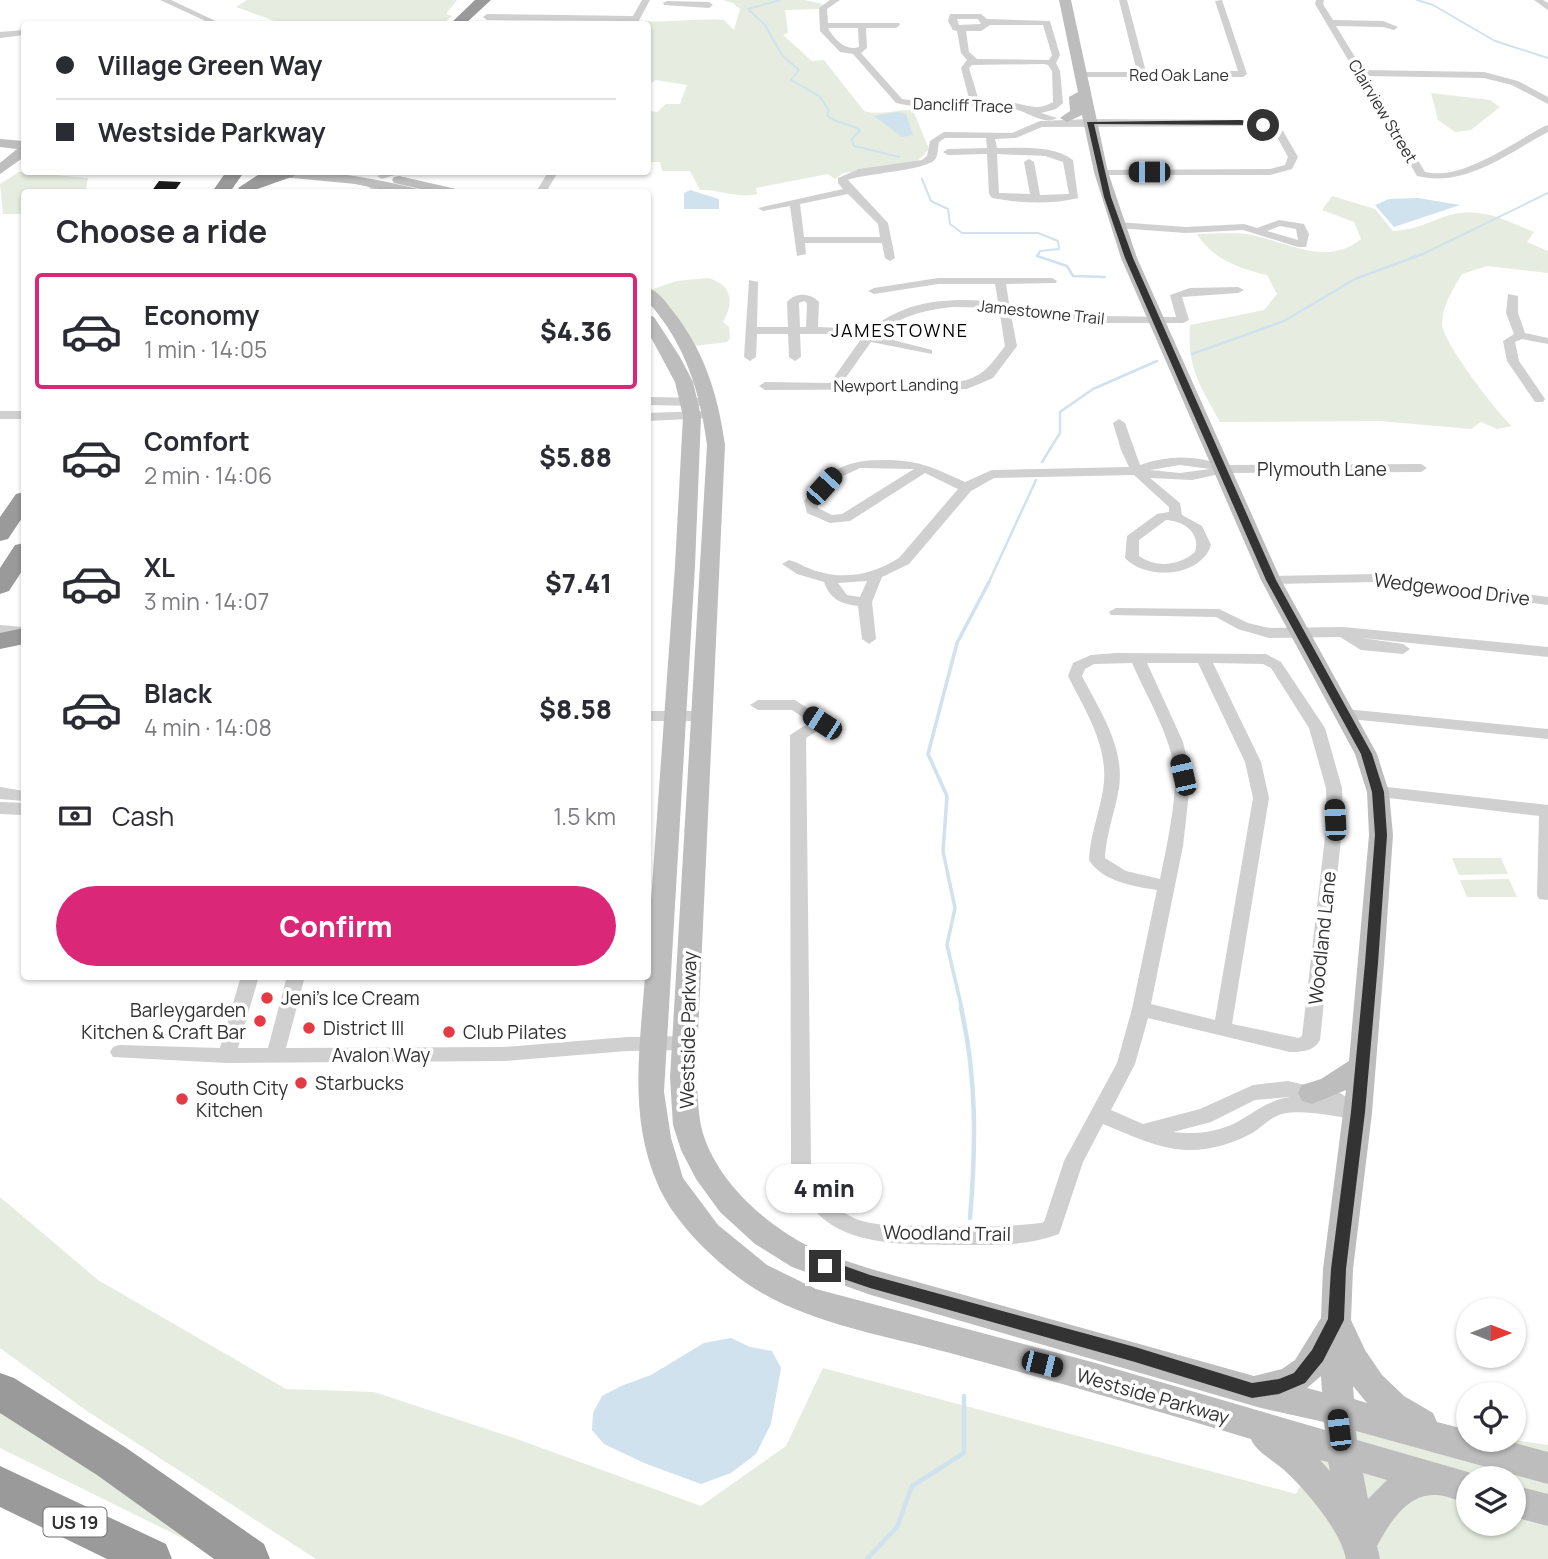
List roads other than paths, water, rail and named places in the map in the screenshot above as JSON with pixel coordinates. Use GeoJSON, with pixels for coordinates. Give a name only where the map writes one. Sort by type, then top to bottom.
{"type":"FeatureCollection","features":[{"type":"Feature","properties":{"kind":"highway"},"geometry":{"type":"LineString","coordinates":[[460,21],[484,0]]}},
{"type":"Feature","properties":{"kind":"highway"},"geometry":{"type":"LineString","coordinates":[[482,21],[503,0]]}},
{"type":"Feature","properties":{"kind":"highway"},"geometry":{"type":"LineString","coordinates":[[248,189],[273,175]]}},
{"type":"Feature","properties":{"kind":"highway"},"geometry":{"type":"LineString","coordinates":[[0,534],[21,503]]}},
{"type":"Feature","properties":{"kind":"highway"},"geometry":{"type":"LineString","coordinates":[[0,586],[21,554]]}},
{"type":"Feature","properties":{"kind":"highway"},"geometry":{"type":"LineString","coordinates":[[0,641],[21,635]]}},
{"type":"Feature","properties":{"kind":"highway"},"geometry":{"type":"LineString","coordinates":[[0,1391],[111,1461],[249,1559]]}},
{"type":"Feature","properties":{"kind":"highway","name":"US 19"},"geometry":{"type":"LineString","coordinates":[[0,1486],[151,1559]]}},
{"type":"Feature","properties":{"kind":"main road"},"geometry":{"type":"LineString","coordinates":[[1065,0],[1101,172],[1117,225],[1271,580],[1366,754],[1378,792],[1381,835],[1361,1067],[1352,1111],[1336,1320],[1337,1410],[1361,1552]]}},
{"type":"Feature","properties":{"kind":"main road"},"geometry":{"type":"LineString","coordinates":[[1067,118],[1077,113],[1076,97],[1084,93]]}},
{"type":"Feature","properties":{"kind":"main road"},"geometry":{"type":"LineString","coordinates":[[0,143],[21,149]]}},
{"type":"Feature","properties":{"kind":"main road"},"geometry":{"type":"LineString","coordinates":[[0,150],[21,150]]}},
{"type":"Feature","properties":{"kind":"main road"},"geometry":{"type":"LineString","coordinates":[[0,170],[21,152]]}},
{"type":"Feature","properties":{"kind":"main road"},"geometry":{"type":"LineString","coordinates":[[313,175],[393,182]]}},
{"type":"Feature","properties":{"kind":"main road"},"geometry":{"type":"LineString","coordinates":[[363,175],[434,189]]}},
{"type":"Feature","properties":{"kind":"main road","name":"Westside Parkway"},"geometry":{"type":"LineString","coordinates":[[651,297],[686,340],[701,409],[685,566],[650,1092],[657,1138],[671,1183],[708,1234],[757,1274],[810,1301],[1092,1377],[1456,1485]]}},
{"type":"Feature","properties":{"kind":"main road","name":"Westside Parkway"},"geometry":{"type":"LineString","coordinates":[[651,325],[701,409],[716,445],[683,1078],[687,1125],[695,1150],[730,1203],[765,1235],[802,1258],[870,1282],[1252,1390],[1337,1410],[1456,1443]]}},
{"type":"Feature","properties":{"kind":"main road"},"geometry":{"type":"LineString","coordinates":[[1312,1093],[1336,1084],[1361,1067]]}},
{"type":"Feature","properties":{"kind":"main road"},"geometry":{"type":"LineString","coordinates":[[1252,1390],[1279,1386],[1300,1378],[1318,1356],[1336,1320]]}},
{"type":"Feature","properties":{"kind":"main road"},"geometry":{"type":"LineString","coordinates":[[1336,1320],[1354,1364],[1374,1390],[1398,1412],[1456,1442]]}},
{"type":"Feature","properties":{"kind":"main road"},"geometry":{"type":"LineString","coordinates":[[1248,1423],[1296,1456],[1317,1478],[1361,1552]]}},
{"type":"Feature","properties":{"kind":"main road","name":"Westside Parkway"},"geometry":{"type":"LineString","coordinates":[[1488,1452],[1548,1468]]}},
{"type":"Feature","properties":{"kind":"main road"},"geometry":{"type":"LineString","coordinates":[[1361,1552],[1380,1508],[1399,1489],[1411,1483],[1433,1479]]}},
{"type":"Feature","properties":{"kind":"main road"},"geometry":{"type":"LineString","coordinates":[[1526,1504],[1548,1510]]}},
{"type":"Feature","properties":{"kind":"street"},"geometry":{"type":"LineString","coordinates":[[164,0],[211,21]]}},
{"type":"Feature","properties":{"kind":"street"},"geometry":{"type":"LineString","coordinates":[[635,21],[646,0]]}},
{"type":"Feature","properties":{"kind":"street"},"geometry":{"type":"LineString","coordinates":[[836,0],[823,8],[823,26],[896,25]]}},
{"type":"Feature","properties":{"kind":"street"},"geometry":{"type":"LineString","coordinates":[[1123,0],[1142,75]]}},
{"type":"Feature","properties":{"kind":"street","name":"Clairview Street"},"geometry":{"type":"LineString","coordinates":[[1320,0],[1319,4],[1421,174],[1427,177],[1462,172],[1548,128]]}},
{"type":"Feature","properties":{"kind":"street"},"geometry":{"type":"LineString","coordinates":[[1538,0],[1548,7]]}},
{"type":"Feature","properties":{"kind":"street","name":"Red Oak Lane"},"geometry":{"type":"LineString","coordinates":[[1080,75],[1243,74],[1219,1]]}},
{"type":"Feature","properties":{"kind":"street"},"geometry":{"type":"LineString","coordinates":[[667,3],[709,5]]}},
{"type":"Feature","properties":{"kind":"street"},"geometry":{"type":"LineString","coordinates":[[951,5],[954,26],[981,28],[985,22]]}},
{"type":"Feature","properties":{"kind":"street"},"geometry":{"type":"LineString","coordinates":[[953,16],[982,17],[985,22]]}},
{"type":"Feature","properties":{"kind":"street"},"geometry":{"type":"LineString","coordinates":[[482,21],[561,21]]}},
{"type":"Feature","properties":{"kind":"street"},"geometry":{"type":"LineString","coordinates":[[985,22],[1048,23],[1056,55],[1052,64]]}},
{"type":"Feature","properties":{"kind":"street"},"geometry":{"type":"LineString","coordinates":[[1331,23],[1383,24],[1394,27]]}},
{"type":"Feature","properties":{"kind":"street"},"geometry":{"type":"LineString","coordinates":[[856,52],[864,45],[862,25]]}},
{"type":"Feature","properties":{"kind":"street","name":"Dancliff Trace"},"geometry":{"type":"LineString","coordinates":[[823,26],[825,35],[843,50],[856,52],[899,101],[922,104],[1012,105],[1036,118],[1090,122]]}},
{"type":"Feature","properties":{"kind":"street"},"geometry":{"type":"LineString","coordinates":[[961,28],[965,53],[974,61]]}},
{"type":"Feature","properties":{"kind":"street"},"geometry":{"type":"LineString","coordinates":[[0,35],[21,33]]}},
{"type":"Feature","properties":{"kind":"street"},"geometry":{"type":"LineString","coordinates":[[975,104],[965,68],[967,63],[1052,64]]}},
{"type":"Feature","properties":{"kind":"street"},"geometry":{"type":"LineString","coordinates":[[1036,118],[1058,103],[1056,71],[1052,64]]}},
{"type":"Feature","properties":{"kind":"street"},"geometry":{"type":"LineString","coordinates":[[1362,73],[1505,77],[1548,101]]}},
{"type":"Feature","properties":{"kind":"street","name":"Dancliff Trace"},"geometry":{"type":"LineString","coordinates":[[849,191],[843,183],[843,178],[847,176],[925,163],[932,157],[936,137],[1018,135],[1036,118],[1067,118],[1090,122]]}},
{"type":"Feature","properties":{"kind":"street"},"geometry":{"type":"LineString","coordinates":[[1090,122],[1255,123],[1280,133],[1293,157],[1289,167],[1270,172],[1101,172]]}},
{"type":"Feature","properties":{"kind":"street"},"geometry":{"type":"LineString","coordinates":[[948,152],[992,152],[1044,153],[1068,160],[1074,196],[1036,199],[1001,198],[994,194],[992,152],[990,135]]}},
{"type":"Feature","properties":{"kind":"street"},"geometry":{"type":"LineString","coordinates":[[1029,162],[1036,199]]}},
{"type":"Feature","properties":{"kind":"street"},"geometry":{"type":"LineString","coordinates":[[763,208],[849,191],[883,223],[890,258]]}},
{"type":"Feature","properties":{"kind":"street"},"geometry":{"type":"LineString","coordinates":[[795,202],[800,254]]}},
{"type":"Feature","properties":{"kind":"street"},"geometry":{"type":"LineString","coordinates":[[1117,225],[1186,230],[1231,227],[1260,230]]}},
{"type":"Feature","properties":{"kind":"street"},"geometry":{"type":"LineString","coordinates":[[800,240],[888,240]]}},
{"type":"Feature","properties":{"kind":"street"},"geometry":{"type":"LineString","coordinates":[[1000,281],[1004,305]]}},
{"type":"Feature","properties":{"kind":"street"},"geometry":{"type":"LineString","coordinates":[[874,291],[918,282],[1052,281]]}},
{"type":"Feature","properties":{"kind":"street"},"geometry":{"type":"LineString","coordinates":[[750,358],[753,282]]}},
{"type":"Feature","properties":{"kind":"street"},"geometry":{"type":"LineString","coordinates":[[918,282],[936,306]]}},
{"type":"Feature","properties":{"kind":"street","name":"Jamestowne Trail"},"geometry":{"type":"LineString","coordinates":[[834,386],[870,336],[896,318],[936,306],[1004,305],[1102,320],[1183,320],[1175,300],[1176,295],[1182,292],[1238,290]]}},
{"type":"Feature","properties":{"kind":"street"},"geometry":{"type":"LineString","coordinates":[[1512,296],[1512,313],[1520,335]]}},
{"type":"Feature","properties":{"kind":"street"},"geometry":{"type":"LineString","coordinates":[[795,357],[793,302],[803,298],[813,302],[812,330]]}},
{"type":"Feature","properties":{"kind":"street","name":"Newport Landing"},"geometry":{"type":"LineString","coordinates":[[765,386],[950,387],[983,379],[995,370],[1011,346],[1004,305]]}},
{"type":"Feature","properties":{"kind":"street"},"geometry":{"type":"LineString","coordinates":[[750,330],[841,331],[928,352]]}},
{"type":"Feature","properties":{"kind":"street"},"geometry":{"type":"LineString","coordinates":[[1539,399],[1513,362],[1509,341],[1520,335],[1548,341]]}},
{"type":"Feature","properties":{"kind":"street"},"geometry":{"type":"LineString","coordinates":[[651,401],[701,409]]}},
{"type":"Feature","properties":{"kind":"street"},"geometry":{"type":"LineString","coordinates":[[651,417],[701,409]]}},
{"type":"Feature","properties":{"kind":"street"},"geometry":{"type":"LineString","coordinates":[[0,415],[21,415]]}},
{"type":"Feature","properties":{"kind":"street"},"geometry":{"type":"LineString","coordinates":[[1119,423],[1127,455],[1152,488],[1175,506],[1176,517]]}},
{"type":"Feature","properties":{"kind":"street"},"geometry":{"type":"LineString","coordinates":[[0,425],[21,425]]}},
{"type":"Feature","properties":{"kind":"street"},"geometry":{"type":"LineString","coordinates":[[789,564],[808,574],[830,580],[876,576],[904,561],[966,488],[924,468],[910,464],[846,466],[837,472],[810,505],[825,517],[845,518],[924,468]]}},
{"type":"Feature","properties":{"kind":"street","name":"Plymouth Lane"},"geometry":{"type":"LineString","coordinates":[[966,488],[982,477],[1003,472],[1138,471],[1151,477],[1211,475],[1222,469],[1421,468]]}},
{"type":"Feature","properties":{"kind":"street"},"geometry":{"type":"LineString","coordinates":[[1162,517],[1176,517],[1196,527],[1204,540],[1203,551],[1183,566],[1155,568],[1137,564],[1132,558],[1132,539],[1162,517]]}},
{"type":"Feature","properties":{"kind":"street"},"geometry":{"type":"LineString","coordinates":[[869,639],[865,602],[876,576]]}},
{"type":"Feature","properties":{"kind":"street","name":"Wedgewood Drive"},"geometry":{"type":"LineString","coordinates":[[1271,580],[1377,578],[1548,601]]}},
{"type":"Feature","properties":{"kind":"street"},"geometry":{"type":"LineString","coordinates":[[830,580],[832,590],[840,597],[852,602],[865,602]]}},
{"type":"Feature","properties":{"kind":"street"},"geometry":{"type":"LineString","coordinates":[[1116,612],[1219,614],[1256,631],[1343,632],[1548,652]]}},
{"type":"Feature","properties":{"kind":"street"},"geometry":{"type":"LineString","coordinates":[[0,630],[21,634]]}},
{"type":"Feature","properties":{"kind":"street"},"geometry":{"type":"LineString","coordinates":[[1343,632],[1361,645],[1548,662]]}},
{"type":"Feature","properties":{"kind":"street","name":"Woodland Lane"},"geometry":{"type":"LineString","coordinates":[[1141,1010],[1290,1045],[1302,1045],[1311,1040],[1335,820],[1334,788],[1317,728],[1276,664],[1266,659],[1091,660],[1078,666],[1075,676],[1108,748],[1112,769],[1096,841],[1097,860],[1106,870],[1124,877],[1167,886]]}},
{"type":"Feature","properties":{"kind":"street","name":"Woodland Trail"},"geometry":{"type":"LineString","coordinates":[[758,705],[794,705],[822,723],[798,735],[800,1136],[801,1163],[806,1188],[824,1210],[844,1223],[866,1231],[975,1236],[1048,1232],[1052,1228],[1074,1161],[1126,1064],[1141,1010],[1175,846],[1183,775],[1175,742],[1138,660]]}},
{"type":"Feature","properties":{"kind":"street"},"geometry":{"type":"LineString","coordinates":[[1204,660],[1253,762],[1261,798],[1222,1029]]}},
{"type":"Feature","properties":{"kind":"street"},"geometry":{"type":"LineString","coordinates":[[1345,714],[1548,734]]}},
{"type":"Feature","properties":{"kind":"street"},"geometry":{"type":"LineString","coordinates":[[651,716],[702,716]]}},
{"type":"Feature","properties":{"kind":"street"},"geometry":{"type":"LineString","coordinates":[[1378,792],[1548,811],[1545,895]]}},
{"type":"Feature","properties":{"kind":"street"},"geometry":{"type":"LineString","coordinates":[[0,793],[21,796]]}},
{"type":"Feature","properties":{"kind":"street"},"geometry":{"type":"LineString","coordinates":[[0,807],[21,809]]}},
{"type":"Feature","properties":{"kind":"street"},"geometry":{"type":"LineString","coordinates":[[227,1056],[249,980]]}},
{"type":"Feature","properties":{"kind":"street"},"geometry":{"type":"LineString","coordinates":[[275,1055],[295,980]]}},
{"type":"Feature","properties":{"kind":"street","name":"Avalon Way"},"geometry":{"type":"LineString","coordinates":[[118,1052],[227,1056],[504,1054],[685,1043]]}},
{"type":"Feature","properties":{"kind":"street"},"geometry":{"type":"LineString","coordinates":[[1143,1131],[1162,1129],[1215,1111],[1253,1093],[1288,1090],[1312,1093],[1333,1099],[1352,1111]]}},
{"type":"Feature","properties":{"kind":"street"},"geometry":{"type":"LineString","coordinates":[[1099,1114],[1158,1138],[1186,1143],[1212,1140],[1242,1129],[1274,1108],[1285,1106],[1352,1111]]}},
{"type":"Feature","properties":{"kind":"street"},"geometry":{"type":"LineString","coordinates":[[1215,1111],[1231,1131]]}},
{"type":"Feature","properties":{"kind":"water"},"geometry":{"type":"Polygon","coordinates":[[[897,112],[906,114],[913,135],[902,137],[874,116],[897,112]]]}},
{"type":"Feature","properties":{"kind":"water"},"geometry":{"type":"Polygon","coordinates":[[[690,190],[719,199],[719,209],[684,209],[684,193],[690,190]]]}},
{"type":"Feature","properties":{"kind":"water"},"geometry":{"type":"Polygon","coordinates":[[[1418,198],[1460,205],[1394,227],[1375,205],[1389,199],[1418,198]]]}},
{"type":"Feature","properties":{"kind":"water"},"geometry":{"type":"Polygon","coordinates":[[[731,1338],[750,1347],[772,1351],[781,1368],[771,1424],[756,1454],[731,1473],[701,1484],[644,1463],[604,1444],[592,1430],[593,1413],[602,1396],[651,1375],[704,1343],[731,1338]]]}},
{"type":"Feature","properties":{"kind":"waterway"},"geometry":{"type":"LineString","coordinates":[[780,0],[748,9],[765,25],[782,55],[799,70],[791,80],[819,96],[831,118],[860,130],[852,139],[854,146],[899,157]]}},
{"type":"Feature","properties":{"kind":"waterway"},"geometry":{"type":"LineString","coordinates":[[1417,0],[1433,5],[1495,41],[1548,58]]}},
{"type":"Feature","properties":{"kind":"waterway"},"geometry":{"type":"LineString","coordinates":[[922,179],[931,201],[948,209],[950,224],[962,233],[1038,233],[1058,241],[1059,249],[1039,253]]}},
{"type":"Feature","properties":{"kind":"waterway"},"geometry":{"type":"LineString","coordinates":[[1421,255],[1548,193]]}},
{"type":"Feature","properties":{"kind":"waterway"},"geometry":{"type":"LineString","coordinates":[[1039,253],[1037,256],[1067,266],[1073,276],[1105,277]]}},
{"type":"Feature","properties":{"kind":"waterway"},"geometry":{"type":"LineString","coordinates":[[1192,354],[1284,321],[1355,279],[1425,253]]}},
{"type":"Feature","properties":{"kind":"waterway"},"geometry":{"type":"LineString","coordinates":[[1042,462],[1060,433],[1060,412],[1093,389],[1157,361]]}},
{"type":"Feature","properties":{"kind":"waterway"},"geometry":{"type":"LineString","coordinates":[[988,583],[1036,480]]}},
{"type":"Feature","properties":{"kind":"waterway"},"geometry":{"type":"LineString","coordinates":[[962,1009],[947,945],[955,908],[943,851],[947,796],[928,754],[957,643],[988,583]]}},
{"type":"Feature","properties":{"kind":"waterway"},"geometry":{"type":"LineString","coordinates":[[961,1008],[970,1060],[974,1113],[970,1218]]}},
{"type":"Feature","properties":{"kind":"waterway"},"geometry":{"type":"LineString","coordinates":[[867,1559],[897,1527],[912,1486],[964,1453],[964,1396]]}},
{"type":"Feature","properties":{"kind":"place","name":"Jeni's Ice Cream"},"geometry":{"type":"Point","coordinates":[267,998]}},
{"type":"Feature","properties":{"kind":"place","name":"Barleygarden Kitchen & Craft Bar"},"geometry":{"type":"Point","coordinates":[260,1021]}},
{"type":"Feature","properties":{"kind":"place","name":"District III"},"geometry":{"type":"Point","coordinates":[309,1028]}},
{"type":"Feature","properties":{"kind":"place","name":"Club Pilates"},"geometry":{"type":"Point","coordinates":[449,1032]}},
{"type":"Feature","properties":{"kind":"place","name":"Starbucks"},"geometry":{"type":"Point","coordinates":[301,1083]}},
{"type":"Feature","properties":{"kind":"place","name":"South City Kitchen"},"geometry":{"type":"Point","coordinates":[182,1099]}},
{"type":"Feature","properties":{"kind":"district","name":"JAMESTOWNE"},"geometry":{"type":"Point","coordinates":[900,330]}}]}
